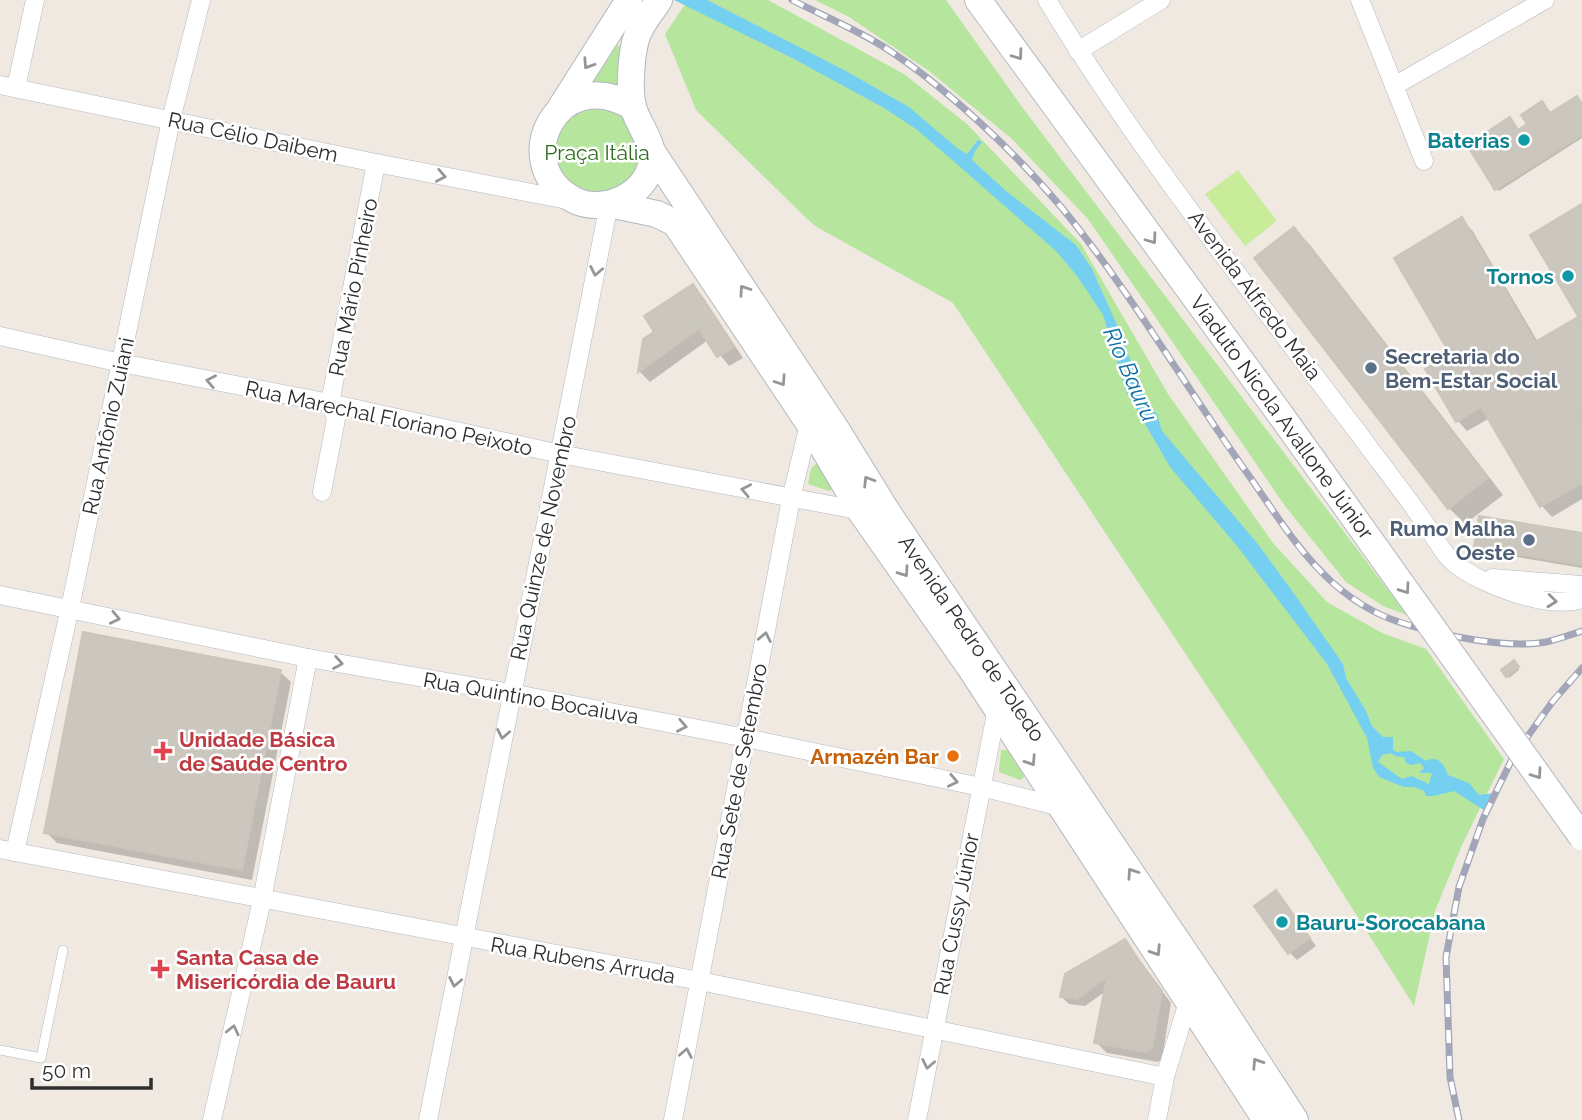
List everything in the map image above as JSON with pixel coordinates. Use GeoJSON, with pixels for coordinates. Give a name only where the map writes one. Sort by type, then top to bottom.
{"type":"FeatureCollection","features":[{"type":"Feature","properties":{"kind":"main road"},"geometry":{"type":"LineString","coordinates":[[628,18],[632,107],[653,153],[649,171],[639,186],[626,198],[609,204],[592,205],[575,201],[560,191],[548,176],[543,158],[543,139],[550,121],[628,18],[659,0]]}},
{"type":"Feature","properties":{"kind":"main road","name":"Viaduto Nicola Avallone Júnior"},"geometry":{"type":"LineString","coordinates":[[978,0],[1280,414],[1582,837]]}},
{"type":"Feature","properties":{"kind":"main road"},"geometry":{"type":"LineString","coordinates":[[561,107],[590,95],[620,99],[632,107]]}},
{"type":"Feature","properties":{"kind":"main road","name":"Avenida Pedro de Toledo"},"geometry":{"type":"LineString","coordinates":[[653,153],[815,416],[861,512],[977,660],[997,708],[1061,807],[1294,1120]]}},
{"type":"Feature","properties":{"kind":"main road","name":"Avenida Pedro de Toledo"},"geometry":{"type":"LineString","coordinates":[[609,204],[657,214],[675,223],[815,416],[838,432],[977,660],[1200,996],[1266,1120]]}},
{"type":"Feature","properties":{"kind":"street"},"geometry":{"type":"LineString","coordinates":[[8,87],[35,0]]}},
{"type":"Feature","properties":{"kind":"street","name":"Rua Antônio Zuiani"},"geometry":{"type":"LineString","coordinates":[[8,851],[70,608],[171,120],[201,0]]}},
{"type":"Feature","properties":{"kind":"street","name":"Avenida Alfredo Maia"},"geometry":{"type":"LineString","coordinates":[[1047,0],[1078,51],[1201,225],[1405,495],[1452,562],[1530,598],[1571,603],[1582,600]]}},
{"type":"Feature","properties":{"kind":"street"},"geometry":{"type":"LineString","coordinates":[[1078,51],[1161,0]]}},
{"type":"Feature","properties":{"kind":"street"},"geometry":{"type":"LineString","coordinates":[[1360,0],[1424,161]]}},
{"type":"Feature","properties":{"kind":"street"},"geometry":{"type":"LineString","coordinates":[[1394,86],[1545,0]]}},
{"type":"Feature","properties":{"kind":"street","name":"Rua Célio Daibem"},"geometry":{"type":"LineString","coordinates":[[8,87],[575,201]]}},
{"type":"Feature","properties":{"kind":"street","name":"Rua Mário Pinheiro"},"geometry":{"type":"LineString","coordinates":[[322,492],[336,419],[330,403],[376,163]]}},
{"type":"Feature","properties":{"kind":"street","name":"Rua Quinze de Novembro"},"geometry":{"type":"LineString","coordinates":[[428,1120],[609,204]]}},
{"type":"Feature","properties":{"kind":"street","name":"Rua Marechal Floriano Peixoto"},"geometry":{"type":"LineString","coordinates":[[0,336],[121,363],[330,403],[561,454],[861,512],[888,513]]}},
{"type":"Feature","properties":{"kind":"street","name":"Rua Sete de Setembro"},"geometry":{"type":"LineString","coordinates":[[673,1120],[791,499],[815,416]]}},
{"type":"Feature","properties":{"kind":"street","name":"Avenida Alfredo Maia"},"geometry":{"type":"LineString","coordinates":[[1478,576],[1582,585]]}},
{"type":"Feature","properties":{"kind":"street","name":"Rua Quintino Bocaiuva"},"geometry":{"type":"LineString","coordinates":[[0,596],[309,658],[746,738],[981,787],[1061,807]]}},
{"type":"Feature","properties":{"kind":"street"},"geometry":{"type":"LineString","coordinates":[[212,1120],[262,900],[309,658]]}},
{"type":"Feature","properties":{"kind":"street","name":"Rua Cussy Júnior"},"geometry":{"type":"LineString","coordinates":[[917,1120],[997,708]]}},
{"type":"Feature","properties":{"kind":"street","name":"Rua Rubens Arruda"},"geometry":{"type":"LineString","coordinates":[[8,851],[700,981],[1165,1077]]}},
{"type":"Feature","properties":{"kind":"street"},"geometry":{"type":"LineString","coordinates":[[1157,1120],[1165,1077],[1200,996]]}},
{"type":"Feature","properties":{"kind":"lane"},"geometry":{"type":"LineString","coordinates":[[0,1050],[41,1058],[63,950]]}},
{"type":"Feature","properties":{"kind":"green space"},"geometry":{"type":"Polygon","coordinates":[[[688,0],[768,0],[904,74],[967,124],[1081,244],[1168,394],[1273,543],[1327,602],[1382,633],[1426,649],[1504,759],[1462,845],[1435,911],[1414,1006],[1307,837],[953,303],[815,226],[696,110],[665,34],[688,0]]]}},
{"type":"Feature","properties":{"kind":"green space"},"geometry":{"type":"Polygon","coordinates":[[[815,0],[946,0],[1025,111],[1407,615],[1383,606],[1346,582],[1285,506],[1088,219],[1012,139],[929,71],[849,17],[815,0]]]}},
{"type":"Feature","properties":{"kind":"green space"},"geometry":{"type":"Polygon","coordinates":[[[617,45],[621,46],[622,88],[593,82],[617,45]]]}},
{"type":"Feature","properties":{"kind":"green space","name":"Praça Itália"},"geometry":{"type":"Polygon","coordinates":[[[597,109],[613,112],[632,128],[639,151],[636,167],[620,186],[597,193],[581,190],[562,174],[555,151],[558,135],[574,116],[597,109]]]}},
{"type":"Feature","properties":{"kind":"green space"},"geometry":{"type":"Polygon","coordinates":[[[1238,170],[1277,221],[1245,246],[1205,194],[1238,170]]]}},
{"type":"Feature","properties":{"kind":"green space"},"geometry":{"type":"Polygon","coordinates":[[[820,461],[838,484],[829,491],[808,484],[811,468],[820,461]]]}},
{"type":"Feature","properties":{"kind":"green space"},"geometry":{"type":"Polygon","coordinates":[[[1001,750],[1011,750],[1024,777],[1020,780],[999,772],[1001,750]]]}},
{"type":"Feature","properties":{"kind":"water","name":"Rio Bauru"},"geometry":{"type":"Polygon","coordinates":[[[674,0],[707,0],[844,70],[909,107],[967,154],[978,140],[982,142],[972,160],[1006,191],[1076,245],[1092,269],[1147,404],[1157,414],[1162,431],[1257,543],[1290,588],[1343,664],[1346,678],[1372,726],[1383,737],[1393,737],[1393,750],[1411,751],[1426,761],[1437,760],[1448,775],[1469,783],[1479,795],[1495,793],[1485,811],[1454,791],[1426,796],[1424,791],[1404,787],[1379,777],[1373,768],[1367,738],[1327,664],[1237,546],[1170,467],[1126,391],[1103,315],[1077,276],[1056,251],[916,129],[884,108],[794,59],[674,0]],[[1391,753],[1382,755],[1378,762],[1402,779],[1412,776],[1429,784],[1432,773],[1419,773],[1424,768],[1420,763],[1412,765],[1406,763],[1404,757],[1391,753]]]}},
{"type":"Feature","properties":{"kind":"building","name":"Baterias"},"geometry":{"type":"Polygon","coordinates":[[[1577,96],[1582,104],[1582,135],[1495,190],[1467,145],[1510,117],[1518,130],[1527,124],[1521,115],[1542,101],[1550,113],[1577,96]]]}},
{"type":"Feature","properties":{"kind":"building","name":"Tornos"},"geometry":{"type":"Polygon","coordinates":[[[1582,204],[1582,323],[1530,235],[1582,204]]]}},
{"type":"Feature","properties":{"kind":"building"},"geometry":{"type":"Polygon","coordinates":[[[1462,217],[1582,422],[1582,483],[1540,507],[1481,407],[1456,422],[1425,369],[1450,354],[1394,258],[1462,217]]]}},
{"type":"Feature","properties":{"kind":"building","name":"Secretaria do Bem-Estar Social"},"geometry":{"type":"Polygon","coordinates":[[[1294,227],[1488,478],[1448,509],[1254,258],[1294,227]]]}},
{"type":"Feature","properties":{"kind":"building"},"geometry":{"type":"Polygon","coordinates":[[[693,284],[734,347],[717,357],[699,329],[638,372],[643,339],[654,332],[644,316],[693,284]]]}},
{"type":"Feature","properties":{"kind":"building"},"geometry":{"type":"Polygon","coordinates":[[[1578,317],[1582,323],[1582,422],[1535,342],[1578,317]]]}},
{"type":"Feature","properties":{"kind":"building","name":"Rumo Malha Oeste"},"geometry":{"type":"Polygon","coordinates":[[[1479,516],[1582,533],[1582,565],[1474,547],[1479,516]]]}},
{"type":"Feature","properties":{"kind":"building","name":"Unidade Básica de Saúde Centro"},"geometry":{"type":"Polygon","coordinates":[[[83,632],[281,670],[242,870],[44,833],[83,632]]]}},
{"type":"Feature","properties":{"kind":"building"},"geometry":{"type":"Polygon","coordinates":[[[1514,660],[1519,667],[1506,677],[1501,670],[1514,660]]]}},
{"type":"Feature","properties":{"kind":"building","name":"Bauru-Sorocabana"},"geometry":{"type":"Polygon","coordinates":[[[1276,890],[1310,938],[1288,954],[1254,906],[1276,890]]]}},
{"type":"Feature","properties":{"kind":"building"},"geometry":{"type":"Polygon","coordinates":[[[1125,939],[1138,959],[1077,999],[1060,997],[1065,974],[1125,939]]]}},
{"type":"Feature","properties":{"kind":"building"},"geometry":{"type":"Polygon","coordinates":[[[1138,959],[1162,991],[1152,1048],[1146,1052],[1094,1043],[1107,977],[1138,959]]]}},
{"type":"Feature","properties":{"kind":"railway"},"geometry":{"type":"LineString","coordinates":[[792,0],[864,36],[910,65],[957,102],[1024,166],[1062,208],[1111,272],[1287,531],[1320,571],[1342,591],[1390,618],[1458,637],[1528,644],[1546,642],[1582,631]]}},
{"type":"Feature","properties":{"kind":"railway"},"geometry":{"type":"LineString","coordinates":[[1459,1120],[1450,1077],[1446,957],[1459,887],[1483,819],[1513,757],[1553,701],[1582,668]]}},
{"type":"Feature","properties":{"kind":"place","name":"Baterias"},"geometry":{"type":"Point","coordinates":[1524,140]}},
{"type":"Feature","properties":{"kind":"place","name":"Tornos"},"geometry":{"type":"Point","coordinates":[1568,276]}},
{"type":"Feature","properties":{"kind":"place","name":"Secretaria do Bem-Estar Social"},"geometry":{"type":"Point","coordinates":[1371,368]}},
{"type":"Feature","properties":{"kind":"place","name":"Rumo Malha Oeste"},"geometry":{"type":"Point","coordinates":[1529,540]}},
{"type":"Feature","properties":{"kind":"place","name":"Unidade Básica de Saúde Centro"},"geometry":{"type":"Point","coordinates":[163,751]}},
{"type":"Feature","properties":{"kind":"place","name":"Armazén Bar"},"geometry":{"type":"Point","coordinates":[953,756]}},
{"type":"Feature","properties":{"kind":"place","name":"Bauru-Sorocabana"},"geometry":{"type":"Point","coordinates":[1282,922]}},
{"type":"Feature","properties":{"kind":"place","name":"Santa Casa de Misericórdia de Bauru"},"geometry":{"type":"Point","coordinates":[160,969]}}]}
